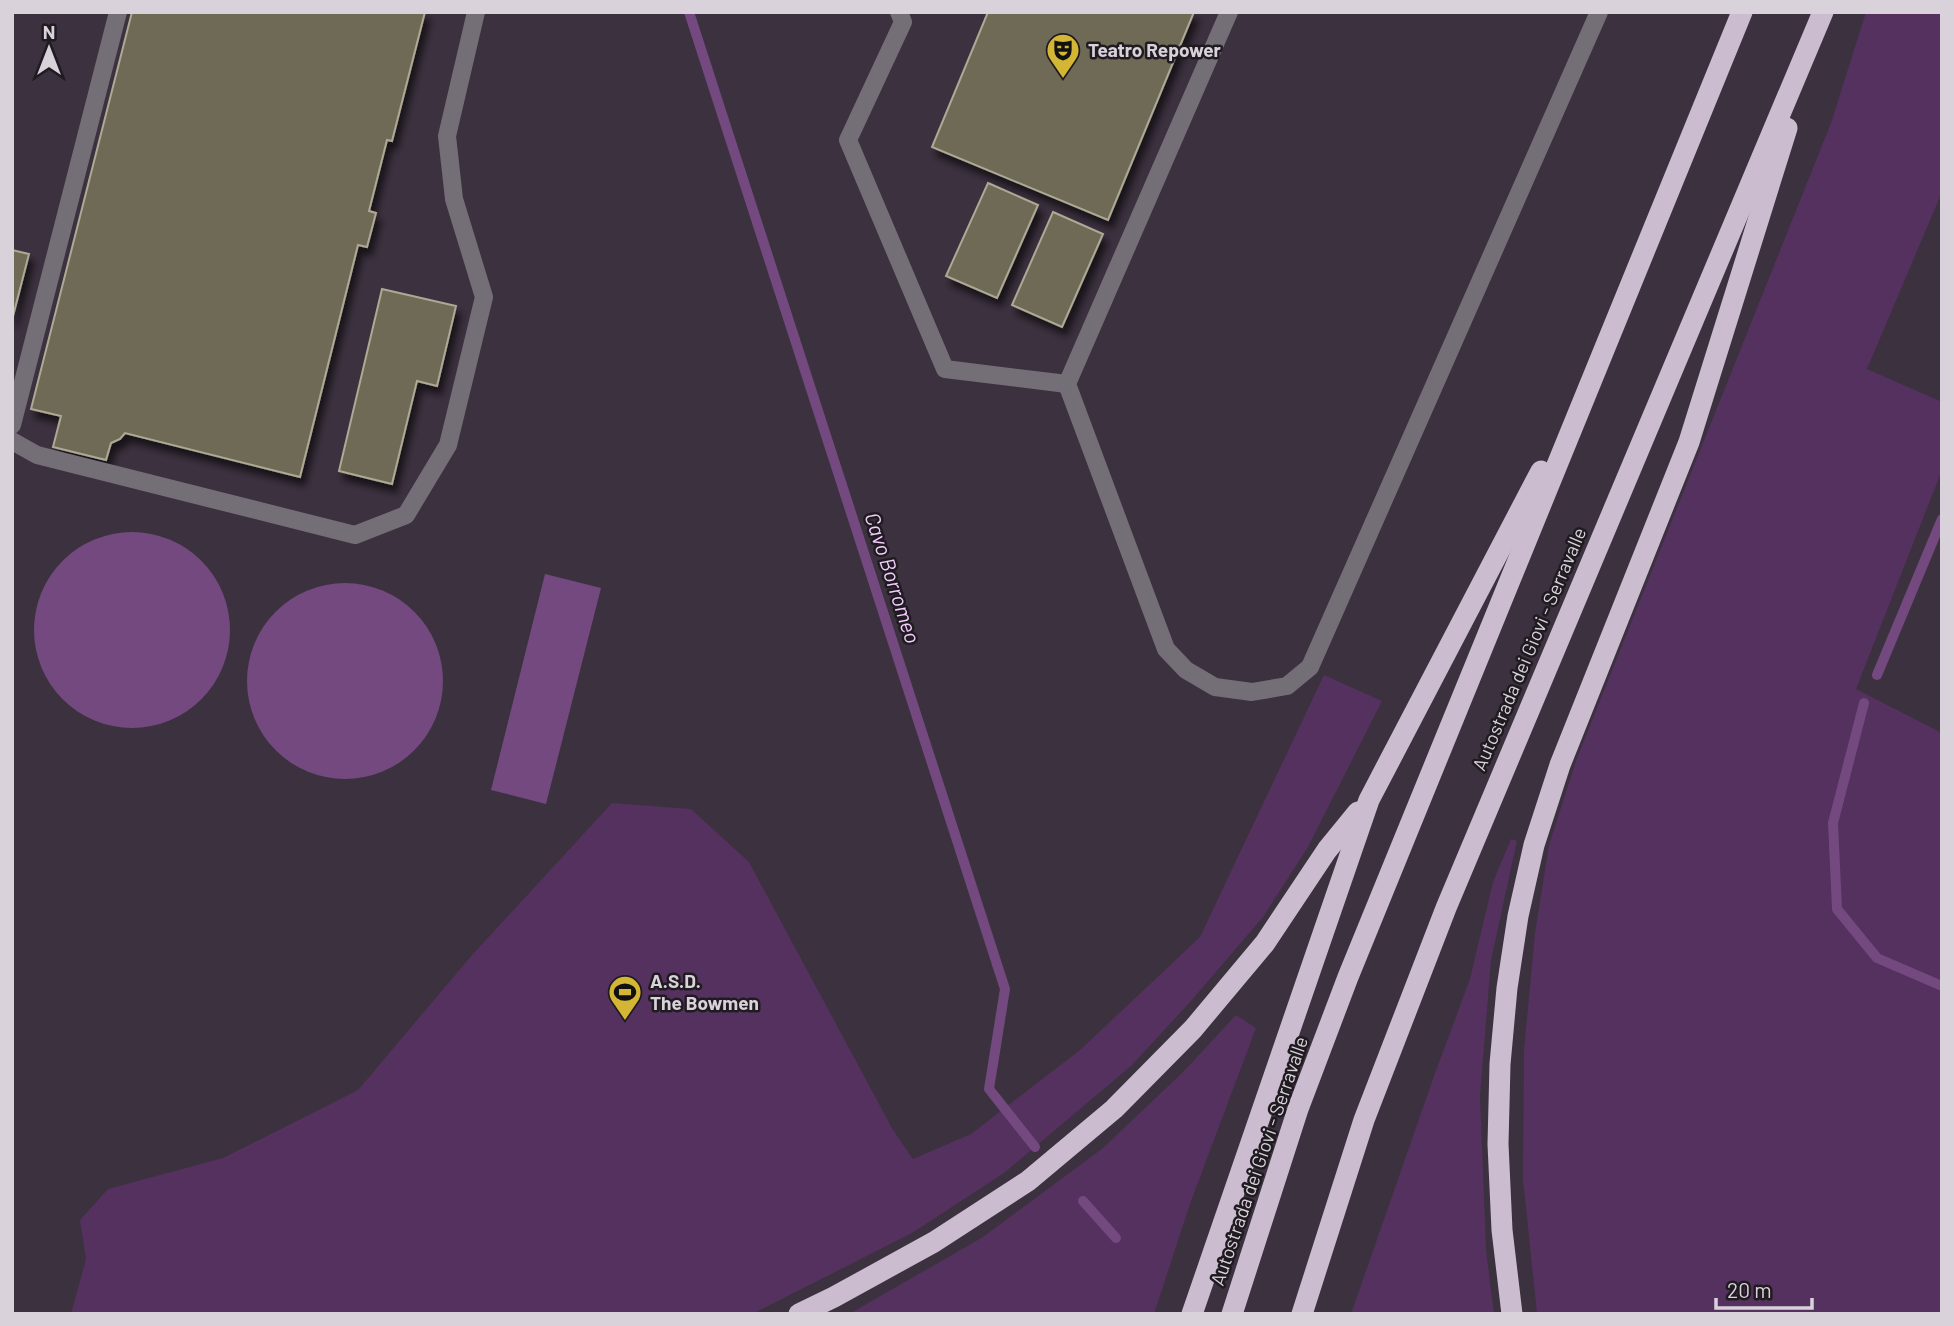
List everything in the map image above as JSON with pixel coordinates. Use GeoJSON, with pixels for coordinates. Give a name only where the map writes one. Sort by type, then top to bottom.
{"type":"FeatureCollection","features":[{"type":"Feature","properties":{"kind":"highway","name":"Autostrada dei Giovi - Serravalle"},"geometry":{"type":"LineString","coordinates":[[1232,1314],[1298,1109],[1344,988],[1742,12]]}},
{"type":"Feature","properties":{"kind":"highway","name":"Autostrada dei Giovi - Serravalle"},"geometry":{"type":"LineString","coordinates":[[1302,1314],[1364,1120],[1446,908],[1823,12]]}},
{"type":"Feature","properties":{"kind":"highway"},"geometry":{"type":"LineString","coordinates":[[1511,1314],[1499,1169],[1500,1064],[1507,988],[1518,916],[1534,845],[1560,765],[1689,442],[1823,12]]}},
{"type":"Feature","properties":{"kind":"highway"},"geometry":{"type":"LineString","coordinates":[[1192,1314],[1369,800],[1601,357]]}},
{"type":"Feature","properties":{"kind":"highway"},"geometry":{"type":"LineString","coordinates":[[799,1314],[934,1242],[1028,1181],[1114,1109],[1193,1029],[1265,943],[1327,850],[1369,800]]}},
{"type":"Feature","properties":{"kind":"lane"},"geometry":{"type":"LineString","coordinates":[[12,425],[118,12]]}},
{"type":"Feature","properties":{"kind":"lane"},"geometry":{"type":"LineString","coordinates":[[12,441],[37,455],[355,535],[406,515],[447,445],[484,297],[454,199],[447,136],[476,12]]}},
{"type":"Feature","properties":{"kind":"lane"},"geometry":{"type":"LineString","coordinates":[[899,12],[903,22],[848,140],[945,369],[1067,384]]}},
{"type":"Feature","properties":{"kind":"lane"},"geometry":{"type":"LineString","coordinates":[[1229,12],[1067,384],[1166,649],[1186,670],[1215,687],[1252,692],[1287,686],[1310,667],[1599,12]]}},
{"type":"Feature","properties":{"kind":"shaded area"},"geometry":{"type":"Polygon","coordinates":[[[1866,12],[1942,12],[1942,192],[1867,369],[1942,402],[1942,470],[1856,689],[1942,733],[1942,1314],[1537,1314],[1523,1179],[1524,1050],[1535,933],[1549,845],[1577,758],[1831,123],[1866,12]]]}},
{"type":"Feature","properties":{"kind":"shaded area"},"geometry":{"type":"Polygon","coordinates":[[[132,532],[169,540],[201,561],[222,593],[230,630],[222,667],[201,699],[169,720],[132,728],[95,720],[63,699],[42,667],[34,630],[42,593],[63,561],[95,540],[132,532]]]}},
{"type":"Feature","properties":{"kind":"shaded area"},"geometry":{"type":"Polygon","coordinates":[[[545,574],[601,588],[546,804],[491,790],[545,574]]]}},
{"type":"Feature","properties":{"kind":"shaded area"},"geometry":{"type":"Polygon","coordinates":[[[345,583],[382,591],[414,612],[435,644],[443,681],[435,718],[414,750],[382,771],[345,779],[308,771],[276,750],[255,718],[247,681],[255,644],[276,612],[308,591],[345,583]]]}},
{"type":"Feature","properties":{"kind":"shaded area","name":"A.S.D. The Bowmen"},"geometry":{"type":"Polygon","coordinates":[[[1324,675],[1382,701],[1308,847],[1263,917],[1131,1066],[1004,1173],[912,1233],[752,1314],[71,1314],[86,1259],[80,1220],[108,1189],[223,1158],[358,1090],[472,955],[612,803],[691,809],[749,862],[893,1130],[913,1159],[971,1134],[1080,1050],[1200,937],[1324,675]]]}},
{"type":"Feature","properties":{"kind":"shaded area"},"geometry":{"type":"Polygon","coordinates":[[[1511,839],[1517,841],[1491,960],[1480,1096],[1486,1250],[1494,1314],[1351,1314],[1470,979],[1493,882],[1511,839]]]}},
{"type":"Feature","properties":{"kind":"shaded area"},"geometry":{"type":"Polygon","coordinates":[[[1236,1015],[1256,1028],[1191,1201],[1154,1314],[849,1314],[983,1237],[1103,1148],[1184,1071],[1236,1015]]]}},
{"type":"Feature","properties":{"kind":"building"},"geometry":{"type":"Polygon","coordinates":[[[132,12],[425,12],[392,141],[387,140],[369,211],[376,213],[367,247],[358,245],[300,477],[125,433],[111,443],[106,460],[53,447],[61,416],[31,409],[132,12]]]}},
{"type":"Feature","properties":{"kind":"building","name":"Teatro Repower"},"geometry":{"type":"Polygon","coordinates":[[[988,12],[1194,12],[1108,220],[932,147],[988,12]]]}},
{"type":"Feature","properties":{"kind":"building"},"geometry":{"type":"Polygon","coordinates":[[[988,183],[1038,205],[997,298],[946,276],[988,183]]]}},
{"type":"Feature","properties":{"kind":"building"},"geometry":{"type":"Polygon","coordinates":[[[1053,212],[1103,234],[1062,327],[1012,305],[1053,212]]]}},
{"type":"Feature","properties":{"kind":"building"},"geometry":{"type":"Polygon","coordinates":[[[12,250],[29,254],[12,320],[12,250]]]}},
{"type":"Feature","properties":{"kind":"building"},"geometry":{"type":"Polygon","coordinates":[[[382,289],[456,306],[437,386],[417,381],[392,484],[339,471],[382,289]]]}},
{"type":"Feature","properties":{"kind":"waterway","name":"Cavo Borromeo"},"geometry":{"type":"LineString","coordinates":[[689,12],[1005,989],[989,1089],[1035,1147]]}},
{"type":"Feature","properties":{"kind":"waterway"},"geometry":{"type":"LineString","coordinates":[[1877,675],[1942,519]]}},
{"type":"Feature","properties":{"kind":"waterway"},"geometry":{"type":"LineString","coordinates":[[1864,703],[1833,823],[1837,909],[1877,958],[1942,986]]}},
{"type":"Feature","properties":{"kind":"waterway","name":"Cavo Borromeo"},"geometry":{"type":"LineString","coordinates":[[1083,1201],[1116,1238]]}},
{"type":"Feature","properties":{"kind":"place","name":"Teatro Repower"},"geometry":{"type":"Point","coordinates":[1063,80]}},
{"type":"Feature","properties":{"kind":"place","name":"A.S.D. The Bowmen"},"geometry":{"type":"Point","coordinates":[625,1022]}}]}
